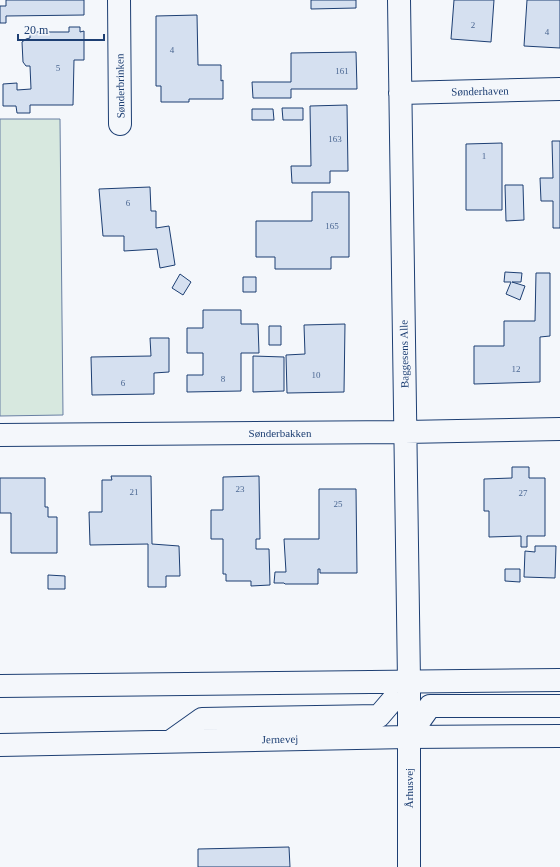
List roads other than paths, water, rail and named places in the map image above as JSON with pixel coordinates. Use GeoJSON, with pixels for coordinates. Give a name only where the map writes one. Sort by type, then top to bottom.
{"type":"FeatureCollection","features":[{"type":"Feature","properties":{"kind":"street","name":"Sønderbrinken"},"geometry":{"type":"LineString","coordinates":[[119,0],[120,124]]}},
{"type":"Feature","properties":{"kind":"street","name":"Baggesens Alle"},"geometry":{"type":"LineString","coordinates":[[399,0],[409,709]]}},
{"type":"Feature","properties":{"kind":"street","name":"Sønderhaven"},"geometry":{"type":"LineString","coordinates":[[400,93],[560,89]]}},
{"type":"Feature","properties":{"kind":"street","name":"Sønderbakken"},"geometry":{"type":"LineString","coordinates":[[0,435],[405,432],[560,429]]}},
{"type":"Feature","properties":{"kind":"street"},"geometry":{"type":"LineString","coordinates":[[0,686],[560,680]]}},
{"type":"Feature","properties":{"kind":"street"},"geometry":{"type":"LineString","coordinates":[[171,741],[202,719],[379,716],[409,681]]}},
{"type":"Feature","properties":{"kind":"street"},"geometry":{"type":"LineString","coordinates":[[408,737],[430,706],[560,706]]}},
{"type":"Feature","properties":{"kind":"street","name":"Århusvej"},"geometry":{"type":"LineString","coordinates":[[409,709],[409,867]]}},
{"type":"Feature","properties":{"kind":"street","name":"Jernevej"},"geometry":{"type":"LineString","coordinates":[[0,745],[408,737],[560,736]]}}]}
